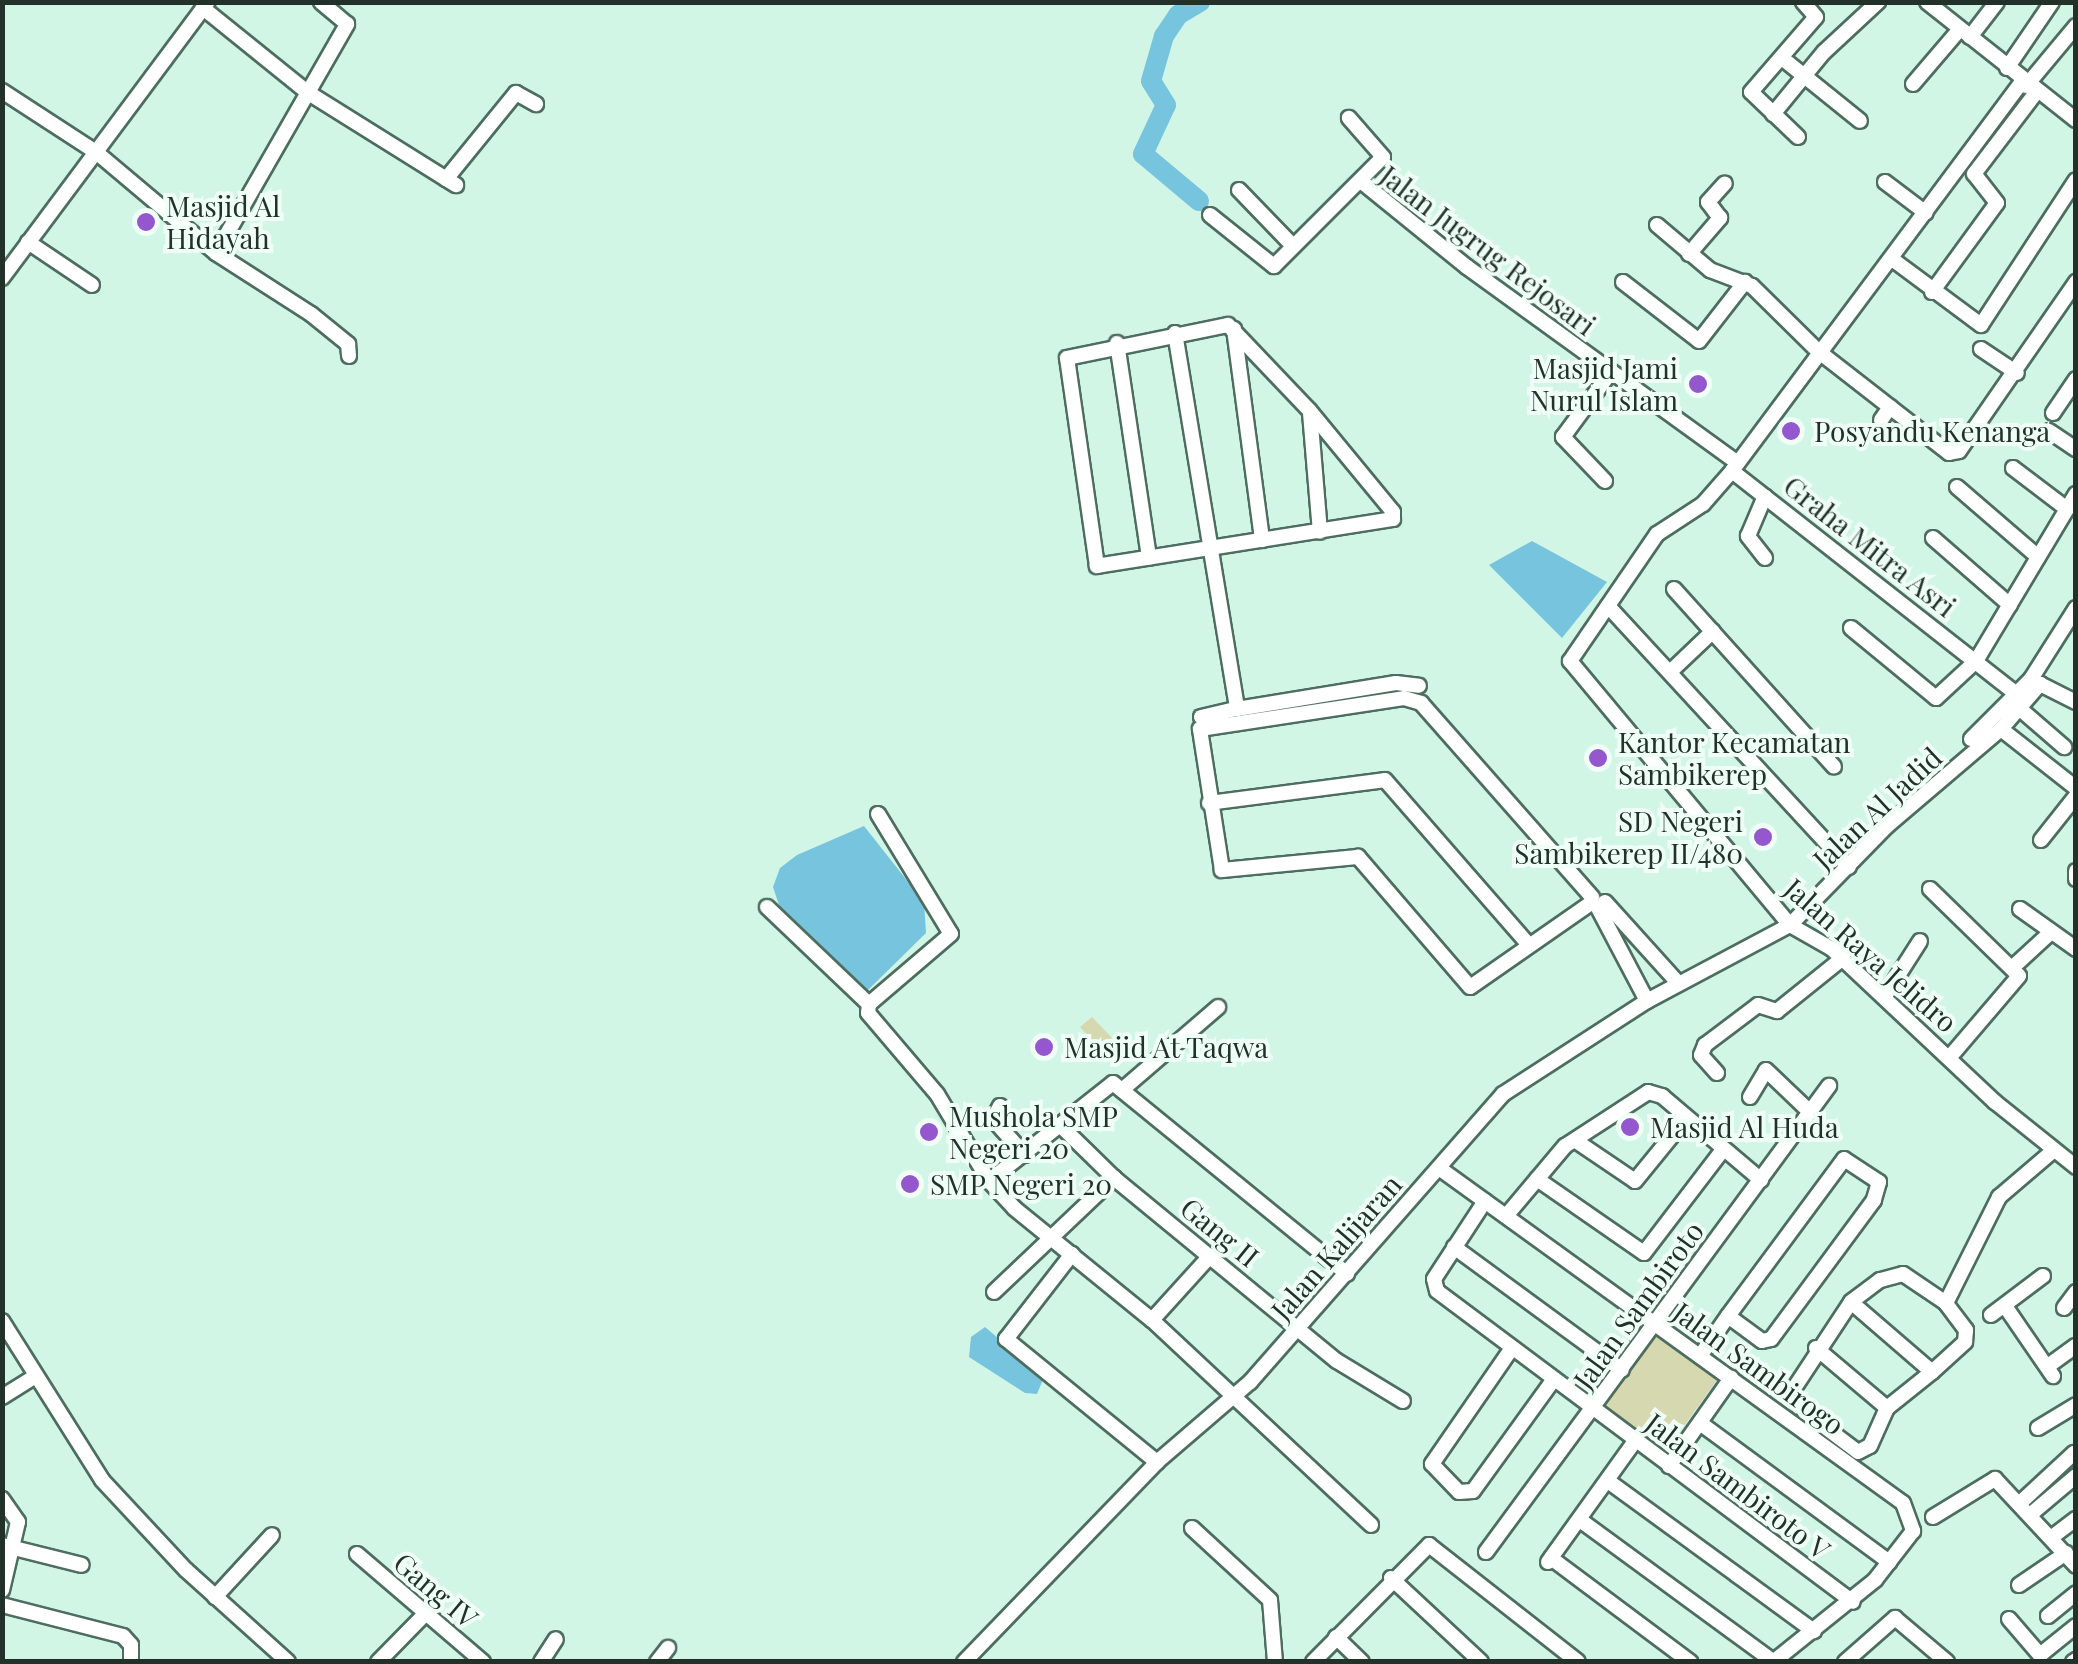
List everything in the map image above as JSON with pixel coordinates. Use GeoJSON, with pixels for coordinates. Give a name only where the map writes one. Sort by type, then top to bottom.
{"type":"FeatureCollection","features":[{"type":"Feature","properties":{"kind":"street"},"geometry":{"type":"LineString","coordinates":[[216,253],[347,24],[321,2]]}},
{"type":"Feature","properties":{"kind":"street"},"geometry":{"type":"LineString","coordinates":[[1798,137],[1751,92],[1816,16],[1802,2]]}},
{"type":"Feature","properties":{"kind":"street"},"geometry":{"type":"LineString","coordinates":[[1773,114],[1802,77],[1878,2]]}},
{"type":"Feature","properties":{"kind":"street"},"geometry":{"type":"LineString","coordinates":[[1928,2],[2027,88],[2076,120]]}},
{"type":"Feature","properties":{"kind":"street"},"geometry":{"type":"LineString","coordinates":[[1913,84],[1997,2]]}},
{"type":"Feature","properties":{"kind":"street"},"geometry":{"type":"LineString","coordinates":[[2007,68],[2052,2]]}},
{"type":"Feature","properties":{"kind":"street"},"geometry":{"type":"LineString","coordinates":[[2,278],[206,5],[306,92],[451,182],[518,91],[536,104]]}},
{"type":"Feature","properties":{"kind":"street"},"geometry":{"type":"LineString","coordinates":[[1848,867],[1608,606],[1657,534],[1703,504],[1735,467],[1818,351],[2076,26]]}},
{"type":"Feature","properties":{"kind":"street"},"geometry":{"type":"LineString","coordinates":[[1782,58],[1860,121]]}},
{"type":"Feature","properties":{"kind":"street"},"geometry":{"type":"LineString","coordinates":[[1932,292],[1998,200],[1974,174],[2027,88]]}},
{"type":"Feature","properties":{"kind":"street"},"geometry":{"type":"LineString","coordinates":[[2,91],[96,152],[216,253],[341,337],[349,356]]}},
{"type":"Feature","properties":{"kind":"street"},"geometry":{"type":"LineString","coordinates":[[1349,118],[1384,154],[1362,182]]}},
{"type":"Feature","properties":{"kind":"street"},"geometry":{"type":"LineString","coordinates":[[1892,259],[1932,292],[1984,323],[2076,180]]}},
{"type":"Feature","properties":{"kind":"street","name":"Jalan Jugrug Rejosari"},"geometry":{"type":"LineString","coordinates":[[1210,214],[1266,265],[1293,246],[1362,182],[1735,467]]}},
{"type":"Feature","properties":{"kind":"street"},"geometry":{"type":"LineString","coordinates":[[1885,182],[1926,213]]}},
{"type":"Feature","properties":{"kind":"street"},"geometry":{"type":"LineString","coordinates":[[1689,254],[1720,218],[1708,203],[1726,184]]}},
{"type":"Feature","properties":{"kind":"street"},"geometry":{"type":"LineString","coordinates":[[1238,190],[1293,246]]}},
{"type":"Feature","properties":{"kind":"street"},"geometry":{"type":"LineString","coordinates":[[1657,225],[1714,272],[1744,282],[1818,351],[1949,453],[1959,451],[2076,282]]}},
{"type":"Feature","properties":{"kind":"street"},"geometry":{"type":"LineString","coordinates":[[28,242],[92,285]]}},
{"type":"Feature","properties":{"kind":"street"},"geometry":{"type":"LineString","coordinates":[[1623,282],[1699,341],[1744,282]]}},
{"type":"Feature","properties":{"kind":"street"},"geometry":{"type":"LineString","coordinates":[[1221,324],[1234,328],[1309,410],[1394,514],[1390,521],[1097,566],[1067,370],[1071,353],[1221,324]]}},
{"type":"Feature","properties":{"kind":"street"},"geometry":{"type":"LineString","coordinates":[[1234,328],[1262,540]]}},
{"type":"Feature","properties":{"kind":"street"},"geometry":{"type":"LineString","coordinates":[[1175,333],[1237,709]]}},
{"type":"Feature","properties":{"kind":"street"},"geometry":{"type":"LineString","coordinates":[[1116,343],[1149,558]]}},
{"type":"Feature","properties":{"kind":"street"},"geometry":{"type":"LineString","coordinates":[[1981,349],[2017,372]]}},
{"type":"Feature","properties":{"kind":"street"},"geometry":{"type":"LineString","coordinates":[[1606,481],[1564,437],[1610,372]]}},
{"type":"Feature","properties":{"kind":"street"},"geometry":{"type":"LineString","coordinates":[[2053,413],[2076,379]]}},
{"type":"Feature","properties":{"kind":"street"},"geometry":{"type":"LineString","coordinates":[[1881,420],[1890,407]]}},
{"type":"Feature","properties":{"kind":"street"},"geometry":{"type":"LineString","coordinates":[[1309,410],[1320,532]]}},
{"type":"Feature","properties":{"kind":"street"},"geometry":{"type":"LineString","coordinates":[[2050,431],[2076,449]]}},
{"type":"Feature","properties":{"kind":"street","name":"Graha Mitra Asri"},"geometry":{"type":"LineString","coordinates":[[1735,467],[1765,496],[1976,661],[2064,747]]}},
{"type":"Feature","properties":{"kind":"street"},"geometry":{"type":"LineString","coordinates":[[2013,468],[2067,509]]}},
{"type":"Feature","properties":{"kind":"street"},"geometry":{"type":"LineString","coordinates":[[1956,487],[2038,557]]}},
{"type":"Feature","properties":{"kind":"street"},"geometry":{"type":"LineString","coordinates":[[1851,628],[1935,699],[1976,661],[2076,494]]}},
{"type":"Feature","properties":{"kind":"street"},"geometry":{"type":"LineString","coordinates":[[1765,496],[1748,536],[1765,558]]}},
{"type":"Feature","properties":{"kind":"street","name":"Graha Mitra Asri"},"geometry":{"type":"LineString","coordinates":[[1933,538],[2010,605]]}},
{"type":"Feature","properties":{"kind":"street"},"geometry":{"type":"LineString","coordinates":[[1674,589],[1834,767]]}},
{"type":"Feature","properties":{"kind":"street","name":"Jalan Raya Jelidro"},"geometry":{"type":"LineString","coordinates":[[1608,606],[1571,658],[1574,671],[1790,925],[1843,958],[1949,1058],[2076,1167]]}},
{"type":"Feature","properties":{"kind":"street"},"geometry":{"type":"LineString","coordinates":[[2017,701],[2076,608]]}},
{"type":"Feature","properties":{"kind":"street"},"geometry":{"type":"LineString","coordinates":[[1670,672],[1713,631]]}},
{"type":"Feature","properties":{"kind":"street"},"geometry":{"type":"LineString","coordinates":[[1971,739],[2044,682],[2076,702]]}},
{"type":"Feature","properties":{"kind":"street"},"geometry":{"type":"LineString","coordinates":[[1420,686],[1396,683],[1203,728],[1198,735],[1222,870],[1358,856],[1470,986],[1478,984],[1526,943],[1597,902]]}},
{"type":"Feature","properties":{"kind":"street"},"geometry":{"type":"LineString","coordinates":[[1201,717],[1237,709],[1324,702],[1404,698],[1421,703],[1597,902],[1679,984]]}},
{"type":"Feature","properties":{"kind":"street","name":"Jalan Al Jadid"},"geometry":{"type":"LineString","coordinates":[[1790,925],[1848,867],[2000,730],[2017,701]]}},
{"type":"Feature","properties":{"kind":"street"},"geometry":{"type":"LineString","coordinates":[[2000,730],[2076,788]]}},
{"type":"Feature","properties":{"kind":"street"},"geometry":{"type":"LineString","coordinates":[[1210,803],[1386,780],[1526,943]]}},
{"type":"Feature","properties":{"kind":"street"},"geometry":{"type":"LineString","coordinates":[[2040,840],[2076,796]]}},
{"type":"Feature","properties":{"kind":"street"},"geometry":{"type":"LineString","coordinates":[[868,1004],[950,934],[878,814]]}},
{"type":"Feature","properties":{"kind":"street"},"geometry":{"type":"LineString","coordinates":[[2076,871],[2076,878]]}},
{"type":"Feature","properties":{"kind":"street"},"geometry":{"type":"LineString","coordinates":[[1930,889],[2012,968],[2018,983],[1949,1058]]}},
{"type":"Feature","properties":{"kind":"street"},"geometry":{"type":"LineString","coordinates":[[1597,902],[1646,1001]]}},
{"type":"Feature","properties":{"kind":"street"},"geometry":{"type":"LineString","coordinates":[[767,907],[868,1004],[868,1013],[937,1094],[989,1181],[1050,1238],[1152,1320],[1371,1525]]}},
{"type":"Feature","properties":{"kind":"street"},"geometry":{"type":"LineString","coordinates":[[2020,910],[2076,949]]}},
{"type":"Feature","properties":{"kind":"street","name":"Jalan Kalijaran"},"geometry":{"type":"LineString","coordinates":[[964,1662],[1158,1462],[1300,1326],[1511,1088],[1646,1001],[1790,925]]}},
{"type":"Feature","properties":{"kind":"street"},"geometry":{"type":"LineString","coordinates":[[2012,968],[2051,932]]}},
{"type":"Feature","properties":{"kind":"street"},"geometry":{"type":"LineString","coordinates":[[1885,996],[1920,941]]}},
{"type":"Feature","properties":{"kind":"street"},"geometry":{"type":"LineString","coordinates":[[1717,1073],[1700,1055],[1705,1045],[1758,1006],[1776,1012],[1843,958]]}},
{"type":"Feature","properties":{"kind":"street"},"geometry":{"type":"LineString","coordinates":[[1122,1090],[1218,1007]]}},
{"type":"Feature","properties":{"kind":"street"},"geometry":{"type":"LineString","coordinates":[[1750,1097],[1766,1070],[1810,1112]]}},
{"type":"Feature","properties":{"kind":"street"},"geometry":{"type":"LineString","coordinates":[[989,1181],[1062,1127],[1113,1082],[1346,1274]]}},
{"type":"Feature","properties":{"kind":"street","name":"Jalan Sambiroto"},"geometry":{"type":"LineString","coordinates":[[1486,1552],[1829,1086]]}},
{"type":"Feature","properties":{"kind":"street"},"geometry":{"type":"LineString","coordinates":[[1506,1216],[1576,1141],[1648,1092],[1668,1101],[1684,1121],[1760,1180]]}},
{"type":"Feature","properties":{"kind":"street"},"geometry":{"type":"LineString","coordinates":[[1000,1106],[993,1119],[1025,1156]]}},
{"type":"Feature","properties":{"kind":"street"},"geometry":{"type":"LineString","coordinates":[[1576,1141],[1635,1182],[1684,1121]]}},
{"type":"Feature","properties":{"kind":"street","name":"Gang II"},"geometry":{"type":"LineString","coordinates":[[1062,1127],[1114,1178],[1300,1326],[1337,1361],[1403,1401]]}},
{"type":"Feature","properties":{"kind":"street"},"geometry":{"type":"LineString","coordinates":[[1946,1302],[1999,1197],[2054,1150]]}},
{"type":"Feature","properties":{"kind":"street"},"geometry":{"type":"LineString","coordinates":[[1537,1179],[1639,1252],[1650,1250],[1722,1151]]}},
{"type":"Feature","properties":{"kind":"street"},"geometry":{"type":"LineString","coordinates":[[1700,1356],[1728,1316],[1844,1159],[1878,1182],[1874,1200],[1771,1340],[1762,1341],[1728,1316]]}},
{"type":"Feature","properties":{"kind":"street","name":"Jalan Sambirogo"},"geometry":{"type":"LineString","coordinates":[[1440,1168],[1903,1502],[1915,1526],[1889,1562]]}},
{"type":"Feature","properties":{"kind":"street"},"geometry":{"type":"LineString","coordinates":[[994,1292],[1114,1178]]}},
{"type":"Feature","properties":{"kind":"street"},"geometry":{"type":"LineString","coordinates":[[1485,1201],[1454,1247],[1622,1370]]}},
{"type":"Feature","properties":{"kind":"street","name":"Jalan Sambiroto V"},"geometry":{"type":"LineString","coordinates":[[1454,1247],[1432,1282],[1440,1294],[1853,1602]]}},
{"type":"Feature","properties":{"kind":"street"},"geometry":{"type":"LineString","coordinates":[[1072,1254],[1006,1339],[1158,1462]]}},
{"type":"Feature","properties":{"kind":"street"},"geometry":{"type":"LineString","coordinates":[[1152,1320],[1210,1256]]}},
{"type":"Feature","properties":{"kind":"street"},"geometry":{"type":"LineString","coordinates":[[1898,1274],[1946,1302],[1967,1337],[1887,1408],[1864,1451],[1805,1412],[1792,1388],[1816,1348],[1852,1302],[1898,1274]]}},
{"type":"Feature","properties":{"kind":"street"},"geometry":{"type":"LineString","coordinates":[[1992,1315],[2042,1276]]}},
{"type":"Feature","properties":{"kind":"street"},"geometry":{"type":"LineString","coordinates":[[2064,1308],[2076,1292]]}},
{"type":"Feature","properties":{"kind":"street"},"geometry":{"type":"LineString","coordinates":[[1852,1302],[1932,1372]]}},
{"type":"Feature","properties":{"kind":"street"},"geometry":{"type":"LineString","coordinates":[[2006,1306],[2051,1371],[2076,1346]]}},
{"type":"Feature","properties":{"kind":"street"},"geometry":{"type":"LineString","coordinates":[[2,1321],[102,1480],[216,1596],[288,1662]]}},
{"type":"Feature","properties":{"kind":"street"},"geometry":{"type":"LineString","coordinates":[[1512,1348],[1435,1458],[1434,1471],[1460,1492],[1472,1491],[1554,1379]]}},
{"type":"Feature","properties":{"kind":"street"},"geometry":{"type":"LineString","coordinates":[[1816,1348],[1887,1408]]}},
{"type":"Feature","properties":{"kind":"street"},"geometry":{"type":"LineString","coordinates":[[2,1397],[35,1376]]}},
{"type":"Feature","properties":{"kind":"street"},"geometry":{"type":"LineString","coordinates":[[1670,1466],[1731,1378]]}},
{"type":"Feature","properties":{"kind":"street"},"geometry":{"type":"LineString","coordinates":[[2038,1428],[2076,1405]]}},
{"type":"Feature","properties":{"kind":"street"},"geometry":{"type":"LineString","coordinates":[[1580,1520],[1773,1662],[1853,1602],[1889,1562],[1700,1423]]}},
{"type":"Feature","properties":{"kind":"street"},"geometry":{"type":"LineString","coordinates":[[1636,1440],[1549,1561],[1690,1662]]}},
{"type":"Feature","properties":{"kind":"street"},"geometry":{"type":"LineString","coordinates":[[2026,1508],[2074,1452]]}},
{"type":"Feature","properties":{"kind":"street"},"geometry":{"type":"LineString","coordinates":[[2026,1508],[2076,1476]]}},
{"type":"Feature","properties":{"kind":"street"},"geometry":{"type":"LineString","coordinates":[[1933,1517],[1988,1480],[2000,1482],[2076,1566]]}},
{"type":"Feature","properties":{"kind":"street"},"geometry":{"type":"LineString","coordinates":[[1608,1481],[1814,1631]]}},
{"type":"Feature","properties":{"kind":"street"},"geometry":{"type":"LineString","coordinates":[[2,1499],[16,1514],[2,1590]]}},
{"type":"Feature","properties":{"kind":"street"},"geometry":{"type":"LineString","coordinates":[[2052,1537],[2076,1519]]}},
{"type":"Feature","properties":{"kind":"street"},"geometry":{"type":"LineString","coordinates":[[1192,1528],[1270,1600],[1275,1662]]}},
{"type":"Feature","properties":{"kind":"street"},"geometry":{"type":"LineString","coordinates":[[216,1596],[272,1535]]}},
{"type":"Feature","properties":{"kind":"street"},"geometry":{"type":"LineString","coordinates":[[8,1546],[82,1565]]}},
{"type":"Feature","properties":{"kind":"street"},"geometry":{"type":"LineString","coordinates":[[1312,1662],[1414,1553],[1434,1547],[1578,1662]]}},
{"type":"Feature","properties":{"kind":"street"},"geometry":{"type":"LineString","coordinates":[[2020,1585],[2066,1553]]}},
{"type":"Feature","properties":{"kind":"street","name":"Gang IV"},"geometry":{"type":"LineString","coordinates":[[357,1554],[483,1662]]}},
{"type":"Feature","properties":{"kind":"street"},"geometry":{"type":"LineString","coordinates":[[1391,1578],[1481,1662]]}},
{"type":"Feature","properties":{"kind":"street"},"geometry":{"type":"LineString","coordinates":[[2048,1616],[2076,1592]]}},
{"type":"Feature","properties":{"kind":"street"},"geometry":{"type":"LineString","coordinates":[[2,1605],[123,1636],[131,1645],[130,1662]]}},
{"type":"Feature","properties":{"kind":"street"},"geometry":{"type":"LineString","coordinates":[[378,1662],[424,1614]]}},
{"type":"Feature","properties":{"kind":"street"},"geometry":{"type":"LineString","coordinates":[[1846,1662],[1890,1619],[1907,1625],[1946,1662]]}},
{"type":"Feature","properties":{"kind":"street"},"geometry":{"type":"LineString","coordinates":[[2009,1620],[2040,1655],[2076,1626]]}},
{"type":"Feature","properties":{"kind":"street"},"geometry":{"type":"LineString","coordinates":[[1336,1637],[1362,1662]]}},
{"type":"Feature","properties":{"kind":"street"},"geometry":{"type":"LineString","coordinates":[[541,1662],[556,1639]]}},
{"type":"Feature","properties":{"kind":"street"},"geometry":{"type":"LineString","coordinates":[[657,1662],[668,1648]]}},
{"type":"Feature","properties":{"kind":"green space"},"geometry":{"type":"Polygon","coordinates":[[[1092,1017],[1115,1041],[1103,1052],[1080,1027],[1092,1017]]]}},
{"type":"Feature","properties":{"kind":"green space"},"geometry":{"type":"Polygon","coordinates":[[[1655,1324],[1723,1372],[1666,1451],[1598,1403],[1655,1324]]]}},
{"type":"Feature","properties":{"kind":"water"},"geometry":{"type":"Polygon","coordinates":[[[1532,541],[1607,582],[1562,638],[1489,565],[1532,541]]]}},
{"type":"Feature","properties":{"kind":"water"},"geometry":{"type":"Polygon","coordinates":[[[864,826],[924,902],[926,933],[868,990],[779,905],[773,887],[780,868],[797,855],[864,826]]]}},
{"type":"Feature","properties":{"kind":"water"},"geometry":{"type":"Polygon","coordinates":[[[985,1327],[1044,1377],[1037,1394],[1025,1393],[969,1357],[971,1337],[985,1327]]]}},
{"type":"Feature","properties":{"kind":"waterway"},"geometry":{"type":"LineString","coordinates":[[1199,201],[1143,154],[1166,105],[1151,81],[1164,36],[1178,15],[1200,2]]}},
{"type":"Feature","properties":{"kind":"place","name":"Masjid Al Hidayah"},"geometry":{"type":"Point","coordinates":[146,222]}},
{"type":"Feature","properties":{"kind":"place","name":"Masjid Jami Nurul Islam"},"geometry":{"type":"Point","coordinates":[1698,384]}},
{"type":"Feature","properties":{"kind":"place","name":"Posyandu Kenanga"},"geometry":{"type":"Point","coordinates":[1791,431]}},
{"type":"Feature","properties":{"kind":"place","name":"Kantor Kecamatan Sambikerep"},"geometry":{"type":"Point","coordinates":[1598,758]}},
{"type":"Feature","properties":{"kind":"place","name":"SD Negeri Sambikerep II/480"},"geometry":{"type":"Point","coordinates":[1763,837]}},
{"type":"Feature","properties":{"kind":"place","name":"Masjid At Taqwa"},"geometry":{"type":"Point","coordinates":[1044,1047]}},
{"type":"Feature","properties":{"kind":"place","name":"Masjid Al Huda"},"geometry":{"type":"Point","coordinates":[1630,1127]}},
{"type":"Feature","properties":{"kind":"place","name":"Mushola SMP Negeri 20"},"geometry":{"type":"Point","coordinates":[929,1132]}},
{"type":"Feature","properties":{"kind":"place","name":"SMP Negeri 20"},"geometry":{"type":"Point","coordinates":[910,1184]}}]}
